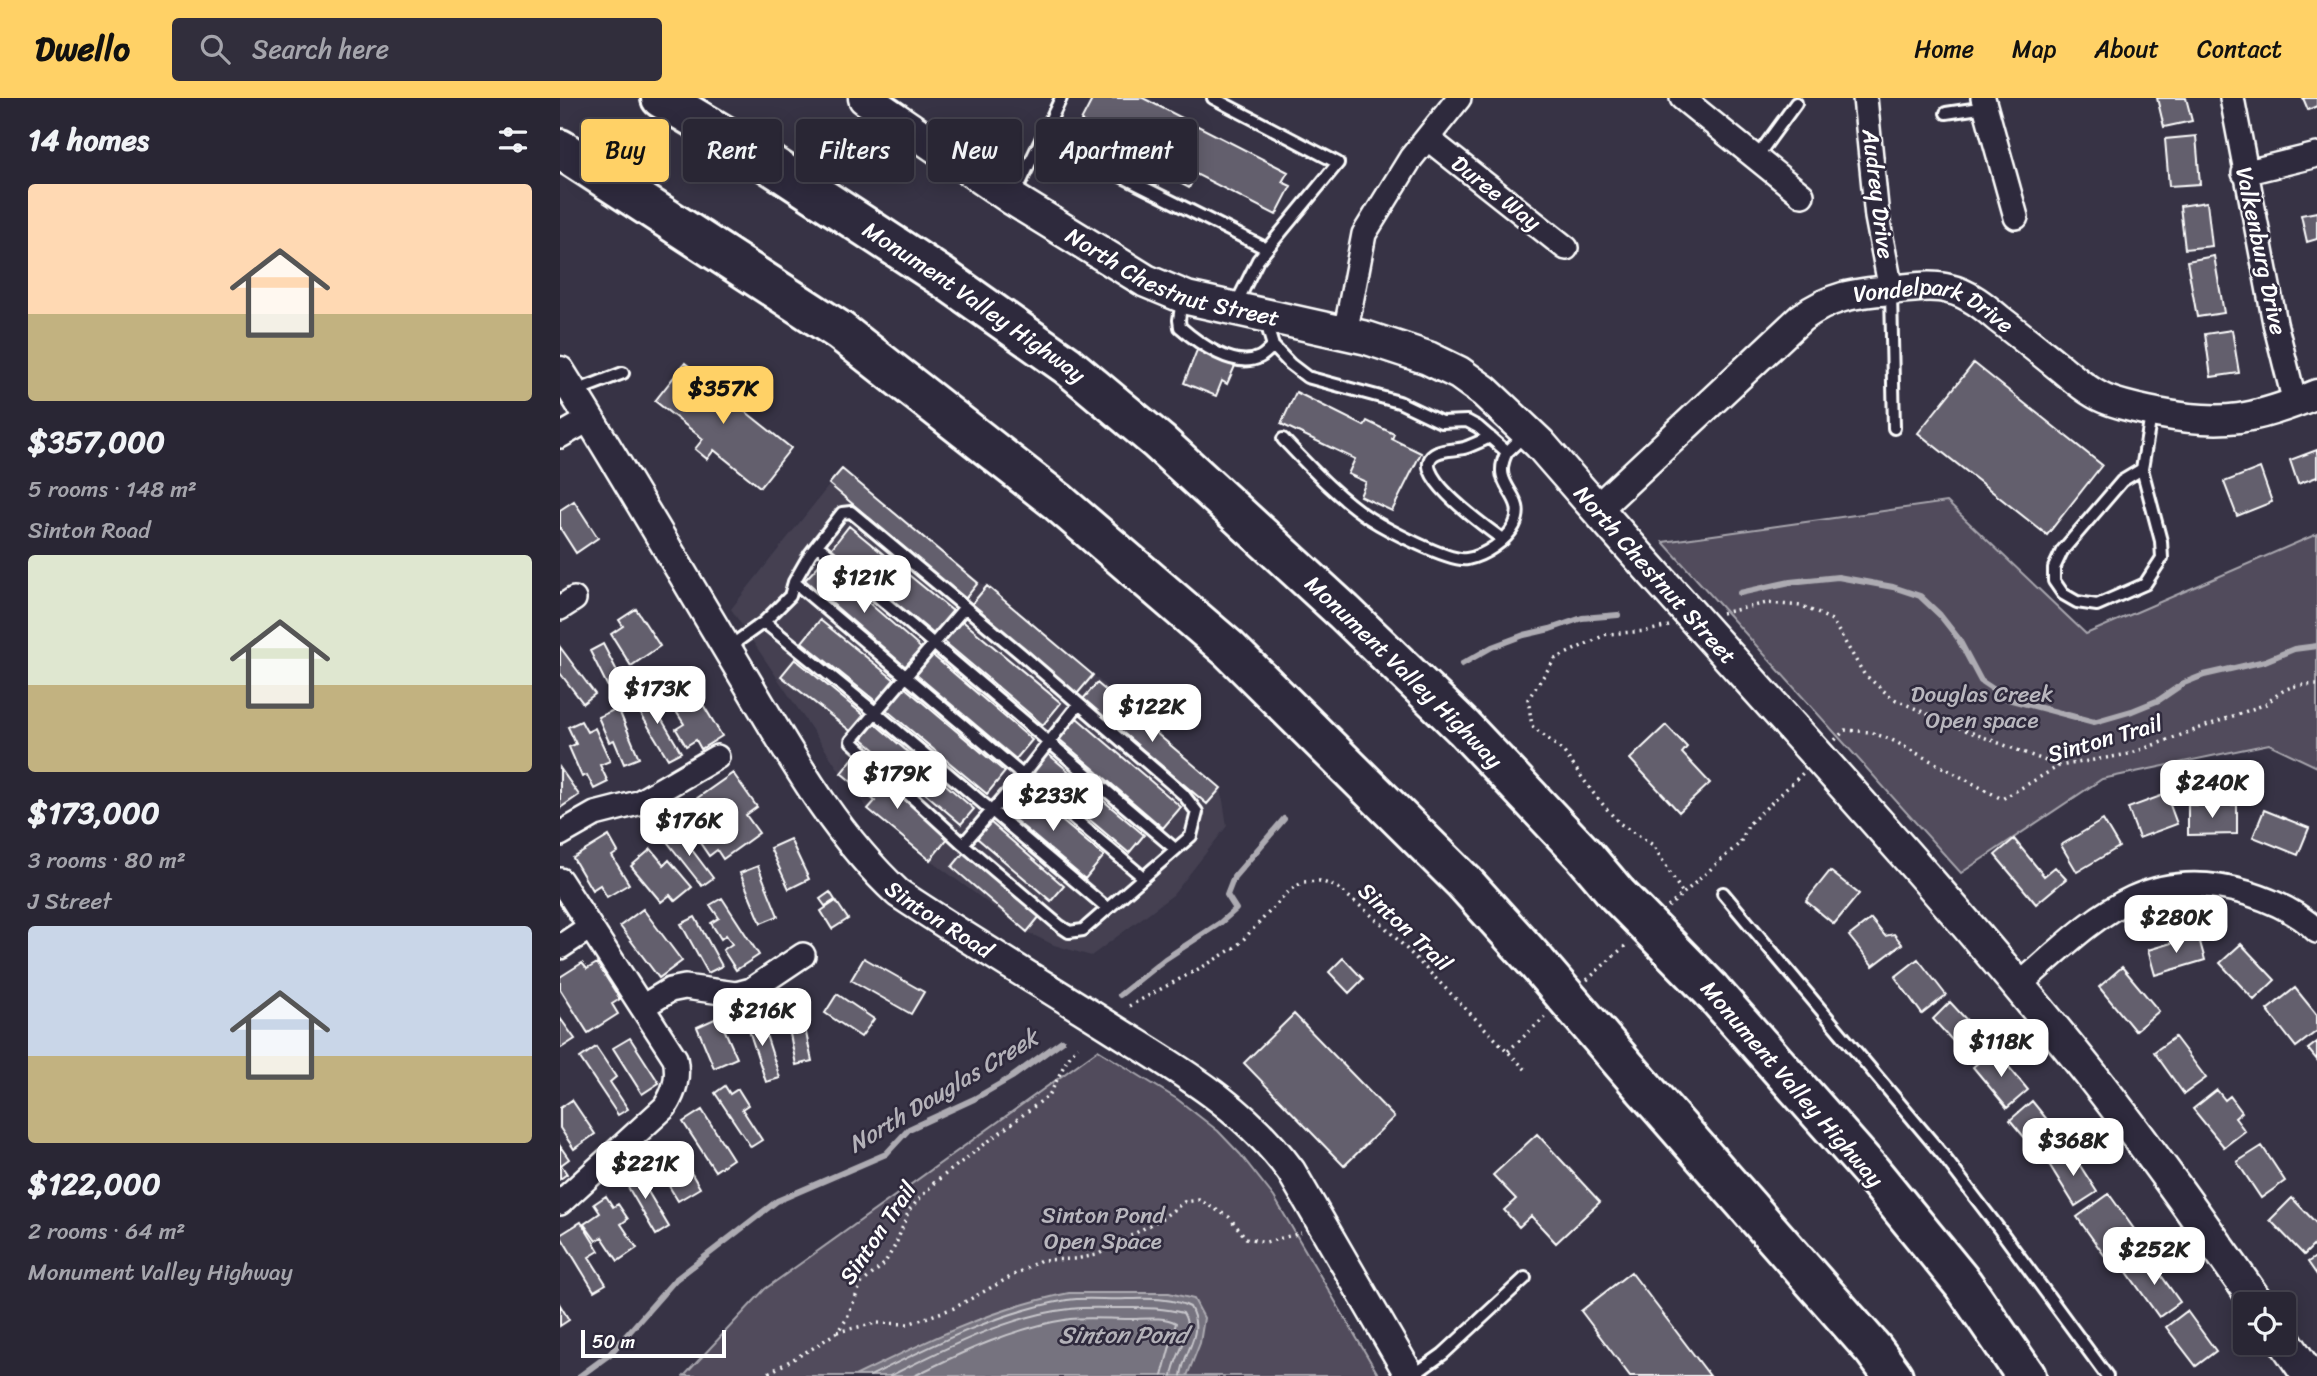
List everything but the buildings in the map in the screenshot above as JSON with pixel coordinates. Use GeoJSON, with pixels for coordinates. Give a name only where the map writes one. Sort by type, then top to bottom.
{"type":"FeatureCollection","features":[{"type":"Feature","properties":{"kind":"highway","name":"Monument Valley Highway"},"geometry":{"type":"LineString","coordinates":[[661,98],[745,148],[942,277],[1067,365],[1159,442],[1344,612],[1464,728],[1584,855],[1617,894],[1712,990],[1870,1170],[1964,1284],[2026,1376]]}},
{"type":"Feature","properties":{"kind":"highway"},"geometry":{"type":"LineString","coordinates":[[560,149],[840,331],[1057,501],[1229,649],[1464,882],[1874,1349],[1893,1376]]}},
{"type":"Feature","properties":{"kind":"main road","name":"North Chestnut Street"},"geometry":{"type":"LineString","coordinates":[[865,98],[1128,272],[1182,297],[1416,353],[1446,366],[1484,391],[1518,442],[1596,510],[1819,755],[2018,986],[2092,1076],[2165,1172],[2250,1292]]}},
{"type":"Feature","properties":{"kind":"main road"},"geometry":{"type":"LineString","coordinates":[[2294,1355],[2309,1376]]}},
{"type":"Feature","properties":{"kind":"street"},"geometry":{"type":"LineString","coordinates":[[1345,334],[1364,234],[1411,158],[1459,98]]}},
{"type":"Feature","properties":{"kind":"street"},"geometry":{"type":"LineString","coordinates":[[1682,98],[1802,195]]}},
{"type":"Feature","properties":{"kind":"street","name":"Audrey Drive"},"geometry":{"type":"LineString","coordinates":[[1866,98],[1877,217],[1891,290]]}},
{"type":"Feature","properties":{"kind":"street","name":"Valkenburg Drive"},"geometry":{"type":"LineString","coordinates":[[2232,98],[2244,173],[2275,323],[2306,399]]}},
{"type":"Feature","properties":{"kind":"street"},"geometry":{"type":"LineString","coordinates":[[1984,103],[2016,217]]}},
{"type":"Feature","properties":{"kind":"street","name":"Duree Way"},"geometry":{"type":"LineString","coordinates":[[1427,138],[1566,248]]}},
{"type":"Feature","properties":{"kind":"street"},"geometry":{"type":"LineString","coordinates":[[2244,173],[2317,155]]}},
{"type":"Feature","properties":{"kind":"street","name":"Vondelpark Drive"},"geometry":{"type":"LineString","coordinates":[[1596,510],[1801,318],[1837,297],[1923,287],[1948,289],[1986,308],[2082,386],[2103,399],[2127,407],[2189,419],[2218,421],[2249,418],[2306,399]]}},
{"type":"Feature","properties":{"kind":"street","name":"Sinton Road"},"geometry":{"type":"LineString","coordinates":[[564,387],[590,419],[836,825],[898,893],[1186,1074],[1255,1127],[1278,1153],[1304,1191],[1411,1376]]}},
{"type":"Feature","properties":{"kind":"street"},"geometry":{"type":"LineString","coordinates":[[560,436],[590,419]]}},
{"type":"Feature","properties":{"kind":"street"},"geometry":{"type":"LineString","coordinates":[[560,834],[595,814],[638,803],[717,757]]}},
{"type":"Feature","properties":{"kind":"street"},"geometry":{"type":"LineString","coordinates":[[560,880],[674,1058],[677,1070],[673,1094],[665,1107],[560,1203]]}},
{"type":"Feature","properties":{"kind":"street"},"geometry":{"type":"LineString","coordinates":[[2018,986],[2099,917],[2124,901],[2137,895],[2179,885],[2209,884],[2265,898],[2310,924],[2317,931]]}},
{"type":"Feature","properties":{"kind":"street"},"geometry":{"type":"LineString","coordinates":[[560,947],[590,927]]}},
{"type":"Feature","properties":{"kind":"street"},"geometry":{"type":"LineString","coordinates":[[642,1007],[670,990],[685,987],[736,994],[751,990],[803,955]]}},
{"type":"Feature","properties":{"kind":"lane"},"geometry":{"type":"LineString","coordinates":[[1051,119],[1061,98]]}},
{"type":"Feature","properties":{"kind":"lane"},"geometry":{"type":"LineString","coordinates":[[1213,98],[1338,163],[1258,260],[1233,309]]}},
{"type":"Feature","properties":{"kind":"lane"},"geometry":{"type":"LineString","coordinates":[[1756,158],[1796,103]]}},
{"type":"Feature","properties":{"kind":"lane"},"geometry":{"type":"LineString","coordinates":[[1946,113],[1984,103]]}},
{"type":"Feature","properties":{"kind":"lane"},"geometry":{"type":"LineString","coordinates":[[1013,198],[1036,150]]}},
{"type":"Feature","properties":{"kind":"lane"},"geometry":{"type":"LineString","coordinates":[[1132,182],[1267,249]]}},
{"type":"Feature","properties":{"kind":"lane"},"geometry":{"type":"LineString","coordinates":[[1891,290],[1894,428]]}},
{"type":"Feature","properties":{"kind":"lane"},"geometry":{"type":"LineString","coordinates":[[1182,297],[1180,327],[1211,351],[1242,360],[1259,358],[1273,346]]}},
{"type":"Feature","properties":{"kind":"lane"},"geometry":{"type":"LineString","coordinates":[[1264,316],[1273,346],[1307,377],[1399,402],[1441,422],[1467,421],[1490,437],[1518,442],[1500,465],[1501,475],[1517,506],[1518,515],[1512,529],[1495,547],[1465,559],[1426,548],[1369,518],[1320,478],[1283,439]]}},
{"type":"Feature","properties":{"kind":"lane"},"geometry":{"type":"LineString","coordinates":[[564,387],[623,373]]}},
{"type":"Feature","properties":{"kind":"lane"},"geometry":{"type":"LineString","coordinates":[[2142,469],[2122,481],[2062,551],[2053,568],[2054,581],[2063,594],[2077,602],[2097,605],[2145,584],[2162,558],[2161,541],[2142,469],[2152,412]]}},
{"type":"Feature","properties":{"kind":"lane"},"geometry":{"type":"LineString","coordinates":[[1490,437],[1465,447],[1437,453],[1430,458],[1429,465],[1433,477],[1452,500],[1502,539]]}},
{"type":"Feature","properties":{"kind":"lane"},"geometry":{"type":"LineString","coordinates":[[727,648],[764,622],[790,596],[794,582],[817,545],[842,513],[851,512],[965,607],[1079,704],[1191,803],[1196,812],[1191,836],[1083,930],[1069,932],[963,844],[852,741],[965,607]]}},
{"type":"Feature","properties":{"kind":"lane"},"geometry":{"type":"LineString","coordinates":[[817,545],[1175,849]]}},
{"type":"Feature","properties":{"kind":"lane"},"geometry":{"type":"LineString","coordinates":[[794,582],[1143,877]]}},
{"type":"Feature","properties":{"kind":"lane"},"geometry":{"type":"LineString","coordinates":[[764,622],[1107,908]]}},
{"type":"Feature","properties":{"kind":"lane"},"geometry":{"type":"LineString","coordinates":[[963,844],[1023,775],[1079,704]]}},
{"type":"Feature","properties":{"kind":"lane"},"geometry":{"type":"LineString","coordinates":[[1723,893],[1942,1154],[2107,1376]]}},
{"type":"Feature","properties":{"kind":"lane"},"geometry":{"type":"LineString","coordinates":[[1411,1376],[1443,1354],[1525,1278]]}},
{"type":"Feature","properties":{"kind":"path"},"geometry":{"type":"LineString","coordinates":[[1720,614],[1767,603],[1802,606],[1832,620],[1864,674],[1892,698],[1952,725],[2059,766]]}},
{"type":"Feature","properties":{"kind":"path"},"geometry":{"type":"LineString","coordinates":[[1670,626],[1607,634],[1555,659],[1528,699],[1532,726],[1563,751],[1619,823],[1653,845],[1683,894]]}},
{"type":"Feature","properties":{"kind":"path","name":"Sinton Trail"},"geometry":{"type":"LineString","coordinates":[[1835,740],[1845,730],[1870,732],[1892,740],[2002,799],[2059,766],[2129,754],[2266,704],[2283,689],[2300,684],[2317,685]]}},
{"type":"Feature","properties":{"kind":"path","name":"Sinton Trail"},"geometry":{"type":"LineString","coordinates":[[1129,1006],[1237,946],[1291,888],[1304,882],[1320,881],[1337,887],[1382,924],[1526,1070]]}},
{"type":"Feature","properties":{"kind":"path","name":"Sinton Trail"},"geometry":{"type":"LineString","coordinates":[[763,1376],[837,1332],[846,1320],[861,1284],[884,1264],[896,1244],[909,1210],[934,1183],[1049,1095],[1067,1056],[1077,1046]]}},
{"type":"Feature","properties":{"kind":"path"},"geometry":{"type":"LineString","coordinates":[[837,1332],[876,1323],[908,1324],[954,1308],[1041,1260],[1097,1255],[1164,1217],[1184,1202],[1199,1200],[1228,1217],[1246,1238],[1266,1242],[1322,1225]]}},
{"type":"Feature","properties":{"kind":"shaded area"},"geometry":{"type":"Polygon","coordinates":[[[842,469],[1093,675],[1221,788],[1227,826],[1173,895],[1091,956],[1054,945],[1027,932],[930,860],[868,809],[731,609],[842,469]]]}},
{"type":"Feature","properties":{"kind":"green space","name":"Douglas Creek Open space"},"geometry":{"type":"Polygon","coordinates":[[[1947,502],[2086,634],[2317,534],[2317,767],[2269,744],[2102,779],[1961,873],[1663,542],[1947,502]]]}},
{"type":"Feature","properties":{"kind":"green space","name":"Sinton Pond Open Space"},"geometry":{"type":"Polygon","coordinates":[[[1098,1050],[1177,1099],[1218,1131],[1240,1154],[1274,1197],[1379,1376],[684,1376],[765,1289],[1098,1050]]]}},
{"type":"Feature","properties":{"kind":"water","name":"Sinton Pond"},"geometry":{"type":"Polygon","coordinates":[[[1069,1293],[1169,1293],[1194,1299],[1204,1318],[1200,1343],[1187,1376],[855,1376],[986,1317],[1069,1293]]]}},
{"type":"Feature","properties":{"kind":"waterway","name":"North Douglas Creek"},"geometry":{"type":"LineString","coordinates":[[1740,593],[1790,582],[1838,577],[1893,587],[1920,596],[1958,638],[1981,681],[2008,699],[2094,722],[2159,700],[2184,683],[2204,675],[2265,661],[2294,649],[2317,646]]}},
{"type":"Feature","properties":{"kind":"waterway","name":"North Douglas Creek"},"geometry":{"type":"LineString","coordinates":[[1462,664],[1492,647],[1524,635],[1582,618],[1618,615]]}},
{"type":"Feature","properties":{"kind":"waterway","name":"North Douglas Creek"},"geometry":{"type":"LineString","coordinates":[[1120,995],[1165,959],[1220,923],[1236,909],[1227,895],[1234,877],[1284,819]]}},
{"type":"Feature","properties":{"kind":"waterway","name":"North Douglas Creek"},"geometry":{"type":"LineString","coordinates":[[580,1376],[610,1354],[675,1280],[777,1201],[886,1154],[909,1129],[974,1099],[1012,1077],[1062,1041]]}}]}
